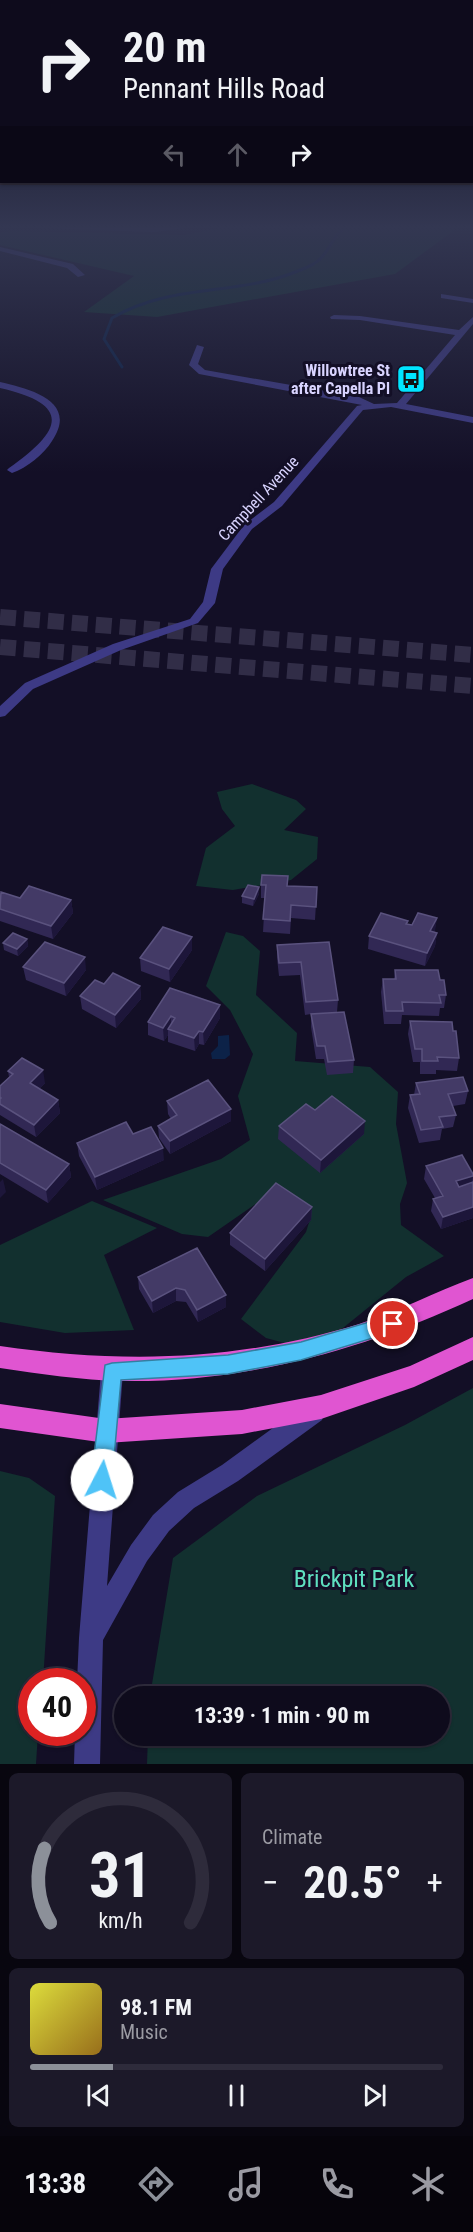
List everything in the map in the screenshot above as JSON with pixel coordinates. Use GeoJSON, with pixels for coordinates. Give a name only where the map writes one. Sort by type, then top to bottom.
{"type":"FeatureCollection","features":[{"type":"Feature","properties":{"kind":"highway"},"geometry":{"type":"LineString","coordinates":[[0,1357],[53,1367],[112,1372],[228,1364],[301,1351],[373,1331],[432,1309],[473,1288]]}},
{"type":"Feature","properties":{"kind":"highway"},"geometry":{"type":"LineString","coordinates":[[0,1416],[106,1431],[242,1422],[321,1407],[414,1376],[473,1348]]}},
{"type":"Feature","properties":{"kind":"street"},"geometry":{"type":"LineString","coordinates":[[334,317],[360,318],[461,333]]}},
{"type":"Feature","properties":{"kind":"street"},"geometry":{"type":"LineString","coordinates":[[400,405],[473,319]]}},
{"type":"Feature","properties":{"kind":"street"},"geometry":{"type":"LineString","coordinates":[[200,347],[194,364],[202,372],[359,400],[370,405],[400,405],[473,420]]}},
{"type":"Feature","properties":{"kind":"street"},"geometry":{"type":"LineString","coordinates":[[0,386],[39,396],[53,408],[55,416],[49,440],[12,470]]}},
{"type":"Feature","properties":{"kind":"street","name":"Campbell Avenue"},"geometry":{"type":"LineString","coordinates":[[0,713],[29,686],[117,647],[194,621],[208,603],[217,569],[248,527],[278,504],[344,425],[360,408],[370,405]]}},
{"type":"Feature","properties":{"kind":"street"},"geometry":{"type":"LineString","coordinates":[[87,1764],[91,1638],[112,1372]]}},
{"type":"Feature","properties":{"kind":"street"},"geometry":{"type":"LineString","coordinates":[[91,1638],[139,1553],[161,1523],[186,1500],[230,1473],[321,1407]]}},
{"type":"Feature","properties":{"kind":"green space"},"geometry":{"type":"Polygon","coordinates":[[[89,308],[205,308],[157,317],[84,312],[89,308]]]}},
{"type":"Feature","properties":{"kind":"green space"},"geometry":{"type":"Polygon","coordinates":[[[252,784],[296,800],[306,809],[284,830],[318,837],[317,859],[291,880],[233,890],[196,886],[206,848],[235,826],[222,809],[217,792],[252,784]]]}},
{"type":"Feature","properties":{"kind":"green space"},"geometry":{"type":"Polygon","coordinates":[[[226,932],[243,936],[260,951],[256,995],[297,1033],[295,1061],[370,1067],[398,1092],[396,1124],[407,1183],[400,1204],[401,1225],[444,1256],[406,1277],[338,1332],[292,1345],[266,1338],[241,1319],[306,1232],[311,1216],[260,1201],[208,1237],[182,1234],[103,1200],[221,1159],[250,1140],[238,1096],[253,1054],[230,1010],[206,986],[226,932]]]}},
{"type":"Feature","properties":{"kind":"green space"},"geometry":{"type":"Polygon","coordinates":[[[92,1201],[157,1228],[104,1255],[134,1330],[65,1333],[0,1322],[0,1245],[92,1201]]]}},
{"type":"Feature","properties":{"kind":"green space","name":"Brickpit Park"},"geometry":{"type":"Polygon","coordinates":[[[473,1388],[473,1764],[147,1764],[148,1746],[450,1746],[450,1686],[152,1686],[173,1558],[257,1496],[405,1425],[473,1388]]]}},
{"type":"Feature","properties":{"kind":"green space"},"geometry":{"type":"Polygon","coordinates":[[[0,1471],[29,1478],[55,1496],[44,1668],[18,1668],[18,1746],[37,1746],[36,1764],[0,1764],[0,1471]]]}},
{"type":"Feature","properties":{"kind":"water"},"geometry":{"type":"Polygon","coordinates":[[[229,1035],[230,1055],[225,1059],[212,1059],[211,1053],[218,1046],[218,1036],[229,1035]]]}},
{"type":"Feature","properties":{"kind":"building"},"geometry":{"type":"Polygon","coordinates":[[[262,875],[288,876],[287,886],[317,887],[316,907],[291,905],[290,921],[263,919],[266,885],[261,885],[262,875]]]}},
{"type":"Feature","properties":{"kind":"building"},"geometry":{"type":"Polygon","coordinates":[[[248,885],[259,887],[254,899],[242,896],[248,885]]]}},
{"type":"Feature","properties":{"kind":"building"},"geometry":{"type":"Polygon","coordinates":[[[29,886],[71,900],[51,926],[0,909],[1,892],[20,898],[29,886]]]}},
{"type":"Feature","properties":{"kind":"building"},"geometry":{"type":"Polygon","coordinates":[[[381,913],[408,921],[406,924],[412,925],[418,913],[437,918],[430,931],[437,933],[427,953],[369,936],[381,913]]]}},
{"type":"Feature","properties":{"kind":"building"},"geometry":{"type":"Polygon","coordinates":[[[163,927],[192,937],[169,969],[140,958],[163,927]]]}},
{"type":"Feature","properties":{"kind":"building"},"geometry":{"type":"Polygon","coordinates":[[[13,933],[27,939],[17,949],[3,943],[13,933]]]}},
{"type":"Feature","properties":{"kind":"building"},"geometry":{"type":"Polygon","coordinates":[[[45,942],[85,957],[64,983],[23,967],[45,942]]]}},
{"type":"Feature","properties":{"kind":"building"},"geometry":{"type":"Polygon","coordinates":[[[329,942],[338,1000],[306,1002],[301,962],[279,963],[277,945],[329,942]]]}},
{"type":"Feature","properties":{"kind":"building"},"geometry":{"type":"Polygon","coordinates":[[[395,970],[438,970],[440,980],[444,980],[446,995],[439,995],[441,1003],[402,1002],[403,1011],[386,1011],[383,979],[396,979],[395,970]]]}},
{"type":"Feature","properties":{"kind":"building"},"geometry":{"type":"Polygon","coordinates":[[[113,973],[140,986],[115,1015],[80,996],[95,980],[104,984],[113,973]]]}},
{"type":"Feature","properties":{"kind":"building"},"geometry":{"type":"Polygon","coordinates":[[[170,988],[220,1005],[203,1032],[199,1031],[194,1038],[168,1029],[175,1018],[171,1016],[163,1028],[148,1022],[170,988]]]}},
{"type":"Feature","properties":{"kind":"building"},"geometry":{"type":"Polygon","coordinates":[[[344,1012],[354,1060],[328,1062],[325,1046],[317,1046],[311,1014],[344,1012]]]}},
{"type":"Feature","properties":{"kind":"building"},"geometry":{"type":"Polygon","coordinates":[[[410,1021],[452,1022],[453,1031],[456,1031],[459,1058],[437,1057],[438,1061],[422,1061],[422,1049],[415,1049],[410,1021]]]}},
{"type":"Feature","properties":{"kind":"building"},"geometry":{"type":"Polygon","coordinates":[[[22,1058],[43,1070],[30,1083],[58,1100],[34,1125],[0,1104],[0,1086],[13,1074],[8,1071],[22,1058]]]}},
{"type":"Feature","properties":{"kind":"building"},"geometry":{"type":"Polygon","coordinates":[[[463,1077],[468,1091],[448,1094],[456,1115],[439,1117],[443,1127],[421,1130],[410,1095],[420,1094],[416,1083],[463,1077]]]}},
{"type":"Feature","properties":{"kind":"building"},"geometry":{"type":"Polygon","coordinates":[[[208,1080],[231,1109],[170,1141],[158,1126],[177,1115],[167,1101],[208,1080]]]}},
{"type":"Feature","properties":{"kind":"building"},"geometry":{"type":"Polygon","coordinates":[[[332,1096],[365,1121],[321,1160],[279,1126],[306,1104],[315,1110],[332,1096]]]}},
{"type":"Feature","properties":{"kind":"building"},"geometry":{"type":"Polygon","coordinates":[[[126,1122],[133,1134],[151,1127],[163,1148],[95,1177],[77,1143],[126,1122]]]}},
{"type":"Feature","properties":{"kind":"building"},"geometry":{"type":"Polygon","coordinates":[[[0,1124],[69,1164],[46,1190],[0,1163],[0,1124]]]}},
{"type":"Feature","properties":{"kind":"building"},"geometry":{"type":"Polygon","coordinates":[[[462,1155],[473,1176],[456,1181],[459,1187],[473,1182],[473,1207],[443,1217],[433,1199],[443,1196],[426,1166],[462,1155]]]}},
{"type":"Feature","properties":{"kind":"building"},"geometry":{"type":"Polygon","coordinates":[[[276,1183],[312,1207],[265,1259],[230,1233],[276,1183]]]}},
{"type":"Feature","properties":{"kind":"building"},"geometry":{"type":"Polygon","coordinates":[[[197,1248],[226,1295],[197,1310],[185,1290],[176,1288],[152,1301],[138,1277],[197,1248]]]}},
{"type":"Feature","properties":{"kind":"waterway"},"geometry":{"type":"LineString","coordinates":[[122,367],[104,339],[112,318],[131,308]]}},
{"type":"Feature","properties":{"kind":"tunnel"},"geometry":{"type":"LineString","coordinates":[[0,617],[473,655]]}},
{"type":"Feature","properties":{"kind":"tunnel"},"geometry":{"type":"LineString","coordinates":[[0,647],[473,686]]}},
{"type":"Feature","properties":{"kind":"place","name":"Willowtree St after Capella Pl"},"geometry":{"type":"Point","coordinates":[411,379]}},
{"type":"Feature","properties":{"kind":"route"},"geometry":{"type":"LineString","coordinates":[[102,1480],[112,1372],[228,1364],[301,1351],[393,1324]]}}]}
